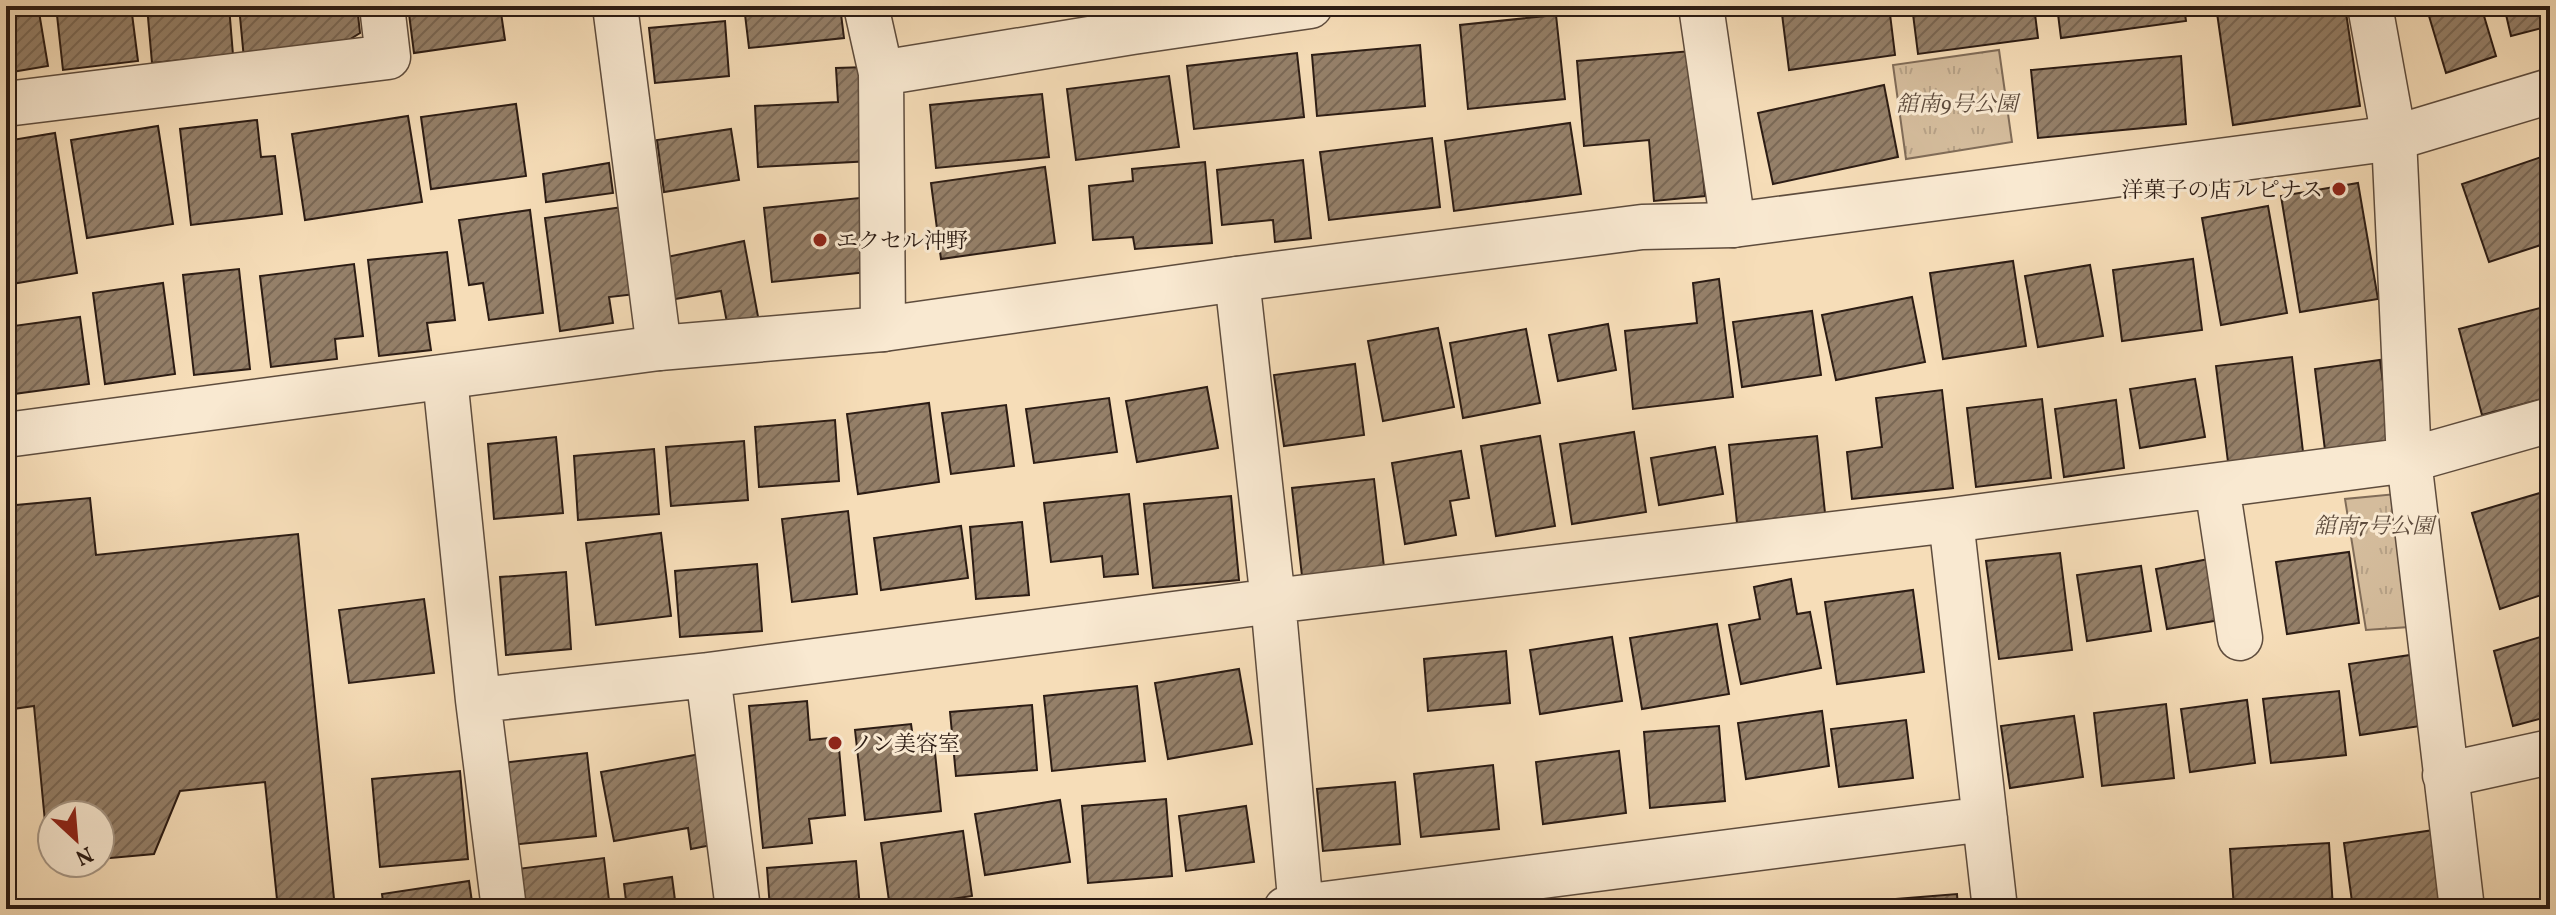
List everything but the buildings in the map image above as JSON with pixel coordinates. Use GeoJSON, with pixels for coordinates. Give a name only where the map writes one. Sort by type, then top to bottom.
{"type":"FeatureCollection","features":[{"type":"Feature","properties":{"kind":"street"},"geometry":{"type":"LineString","coordinates":[[6,104],[388,57],[382,6]]}},
{"type":"Feature","properties":{"kind":"street"},"geometry":{"type":"LineString","coordinates":[[615,6],[659,348]]}},
{"type":"Feature","properties":{"kind":"street"},"geometry":{"type":"LineString","coordinates":[[866,6],[881,73],[883,329]]}},
{"type":"Feature","properties":{"kind":"street"},"geometry":{"type":"LineString","coordinates":[[881,73],[1130,19],[1310,6]]}},
{"type":"Feature","properties":{"kind":"street"},"geometry":{"type":"LineString","coordinates":[[1701,6],[1733,225]]}},
{"type":"Feature","properties":{"kind":"street"},"geometry":{"type":"LineString","coordinates":[[2370,6],[2394,138],[2409,460],[2462,909]]}},
{"type":"Feature","properties":{"kind":"street"},"geometry":{"type":"LineString","coordinates":[[6,435],[659,348],[883,329],[1237,279],[1642,227],[1733,225],[2394,138],[2550,91]]}},
{"type":"Feature","properties":{"kind":"street"},"geometry":{"type":"LineString","coordinates":[[1237,279],[1273,601],[1296,908],[1985,819]]}},
{"type":"Feature","properties":{"kind":"street"},"geometry":{"type":"LineString","coordinates":[[445,378],[478,700],[504,909]]}},
{"type":"Feature","properties":{"kind":"street"},"geometry":{"type":"LineString","coordinates":[[478,700],[708,675],[1273,601],[2217,486],[2409,460],[2550,420]]}},
{"type":"Feature","properties":{"kind":"street"},"geometry":{"type":"LineString","coordinates":[[2217,486],[2240,638]]}},
{"type":"Feature","properties":{"kind":"street"},"geometry":{"type":"LineString","coordinates":[[1951,520],[1995,909]]}},
{"type":"Feature","properties":{"kind":"street"},"geometry":{"type":"LineString","coordinates":[[708,675],[738,909]]}},
{"type":"Feature","properties":{"kind":"street"},"geometry":{"type":"LineString","coordinates":[[2445,775],[2550,752]]}},
{"type":"Feature","properties":{"kind":"green space","name":"舘南9号公園"},"geometry":{"type":"Polygon","coordinates":[[[1999,50],[2012,142],[1906,159],[1893,65],[1999,50]]]}},
{"type":"Feature","properties":{"kind":"green space","name":"舘南7号公園"},"geometry":{"type":"Polygon","coordinates":[[[2396,494],[2409,627],[2366,630],[2345,499],[2396,494]]]}},
{"type":"Feature","properties":{"kind":"place","name":"洋菓子の店 ルピナス"},"geometry":{"type":"Point","coordinates":[2339,189]}},
{"type":"Feature","properties":{"kind":"place","name":"エクセル沖野"},"geometry":{"type":"Point","coordinates":[820,240]}},
{"type":"Feature","properties":{"kind":"place","name":"ノン美容室"},"geometry":{"type":"Point","coordinates":[835,743]}}]}
